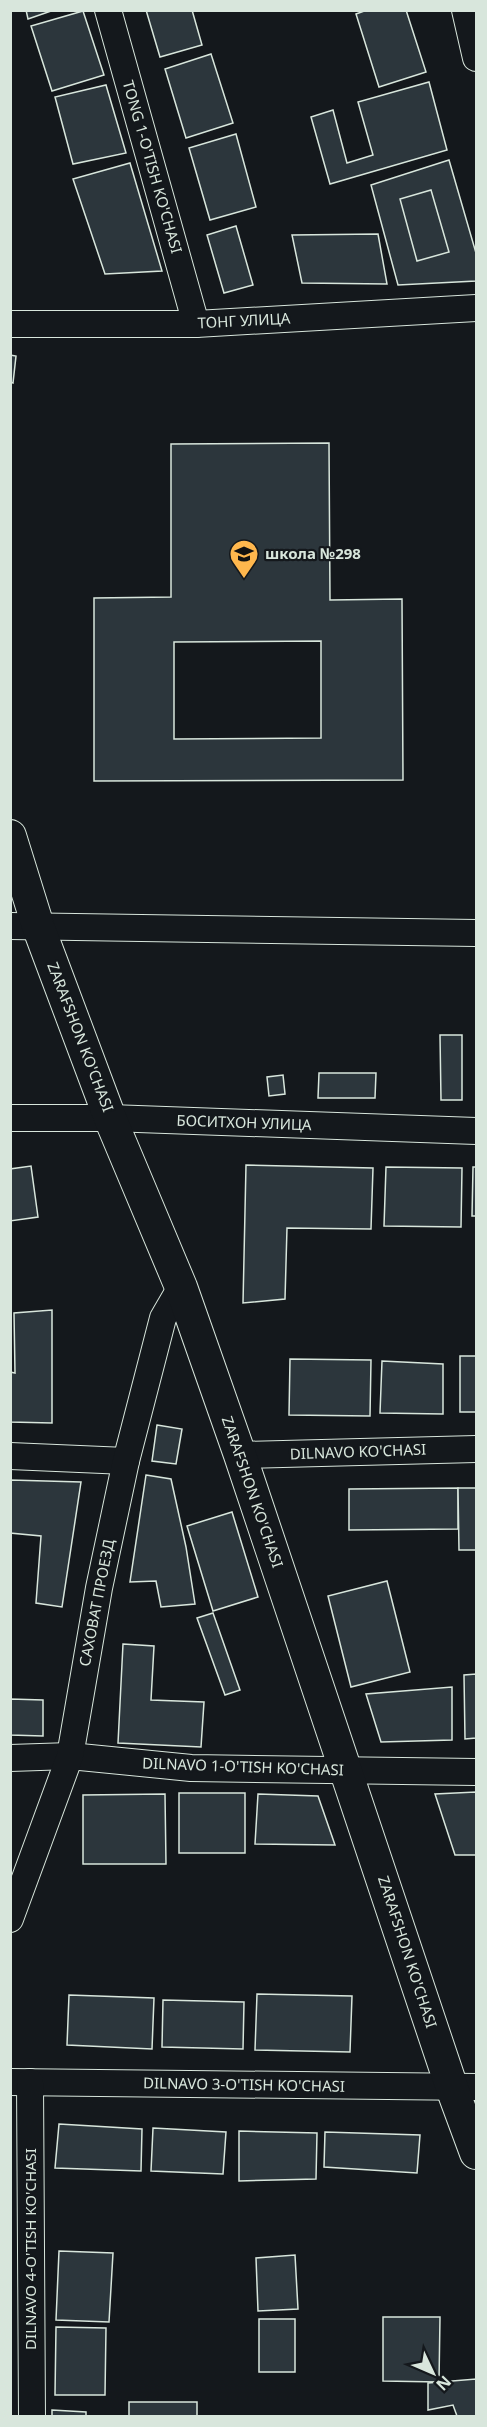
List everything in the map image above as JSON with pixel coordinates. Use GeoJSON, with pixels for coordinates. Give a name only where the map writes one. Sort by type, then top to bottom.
{"type":"FeatureCollection","features":[{"type":"Feature","properties":{"kind":"street","name":"TONG 1-O'TISH KO'CHASI"},"geometry":{"type":"LineString","coordinates":[[108,10],[196,324]]}},
{"type":"Feature","properties":{"kind":"street"},"geometry":{"type":"LineString","coordinates":[[465,10],[477,58]]}},
{"type":"Feature","properties":{"kind":"street","name":"ТОНГ УЛИЦА"},"geometry":{"type":"LineString","coordinates":[[10,324],[196,324],[477,308]]}},
{"type":"Feature","properties":{"kind":"street","name":"ZARAFSHON KO'CHASI"},"geometry":{"type":"LineString","coordinates":[[10,836],[24,926],[110,1118],[181,1287],[346,1772],[464,2088],[477,2153]]}},
{"type":"Feature","properties":{"kind":"street"},"geometry":{"type":"LineString","coordinates":[[24,926],[477,933]]}},
{"type":"Feature","properties":{"kind":"street","name":"БОСИТХОН УЛИЦА"},"geometry":{"type":"LineString","coordinates":[[10,1118],[110,1118],[477,1131]]}},
{"type":"Feature","properties":{"kind":"street","name":"САХОВАТ ПРОЕЗД"},"geometry":{"type":"LineString","coordinates":[[10,1919],[70,1756],[99,1588],[126,1461],[163,1318],[181,1287]]}},
{"type":"Feature","properties":{"kind":"street","name":"DILNAVO KO'CHASI"},"geometry":{"type":"LineString","coordinates":[[240,1455],[477,1449]]}},
{"type":"Feature","properties":{"kind":"street"},"geometry":{"type":"LineString","coordinates":[[10,1456],[126,1461]]}},
{"type":"Feature","properties":{"kind":"street","name":"DILNAVO 1-O'TISH KO'CHASI"},"geometry":{"type":"LineString","coordinates":[[10,1758],[70,1756],[191,1768],[346,1772],[477,1772]]}},
{"type":"Feature","properties":{"kind":"street","name":"DILNAVO 3-O'TISH KO'CHASI"},"geometry":{"type":"LineString","coordinates":[[20,2082],[464,2088]]}},
{"type":"Feature","properties":{"kind":"street","name":"DILNAVO 4-O'TISH KO'CHASI"},"geometry":{"type":"LineString","coordinates":[[20,2082],[32,2416]]}},
{"type":"Feature","properties":{"kind":"building"},"geometry":{"type":"Polygon","coordinates":[[[26,10],[54,10],[28,19],[26,10]]]}},
{"type":"Feature","properties":{"kind":"building"},"geometry":{"type":"Polygon","coordinates":[[[146,10],[192,10],[202,45],[160,57],[146,10]]]}},
{"type":"Feature","properties":{"kind":"building"},"geometry":{"type":"Polygon","coordinates":[[[367,10],[406,10],[426,72],[379,87],[356,14],[367,10]]]}},
{"type":"Feature","properties":{"kind":"building"},"geometry":{"type":"Polygon","coordinates":[[[83,11],[104,75],[52,91],[31,26],[83,11]]]}},
{"type":"Feature","properties":{"kind":"building"},"geometry":{"type":"Polygon","coordinates":[[[211,54],[233,123],[186,138],[165,69],[211,54]]]}},
{"type":"Feature","properties":{"kind":"building"},"geometry":{"type":"Polygon","coordinates":[[[429,82],[447,150],[330,184],[311,117],[333,110],[347,163],[373,155],[358,102],[429,82]]]}},
{"type":"Feature","properties":{"kind":"building"},"geometry":{"type":"Polygon","coordinates":[[[106,85],[126,153],[73,164],[55,97],[106,85]]]}},
{"type":"Feature","properties":{"kind":"building"},"geometry":{"type":"Polygon","coordinates":[[[236,134],[256,207],[210,220],[189,148],[236,134]]]}},
{"type":"Feature","properties":{"kind":"building"},"geometry":{"type":"Polygon","coordinates":[[[449,160],[476,253],[476,281],[398,285],[371,185],[449,160]]]}},
{"type":"Feature","properties":{"kind":"building"},"geometry":{"type":"Polygon","coordinates":[[[130,163],[162,271],[105,274],[73,179],[130,163]]]}},
{"type":"Feature","properties":{"kind":"building"},"geometry":{"type":"Polygon","coordinates":[[[431,190],[449,252],[417,261],[400,199],[431,190]]]}},
{"type":"Feature","properties":{"kind":"building"},"geometry":{"type":"Polygon","coordinates":[[[236,226],[253,285],[224,293],[207,235],[236,226]]]}},
{"type":"Feature","properties":{"kind":"building"},"geometry":{"type":"Polygon","coordinates":[[[378,234],[387,284],[302,283],[292,235],[378,234]]]}},
{"type":"Feature","properties":{"kind":"building"},"geometry":{"type":"Polygon","coordinates":[[[10,355],[16,356],[13,383],[10,382],[10,355]]]}},
{"type":"Feature","properties":{"kind":"building"},"geometry":{"type":"Polygon","coordinates":[[[329,443],[330,600],[402,599],[403,780],[94,781],[94,598],[171,597],[171,444],[329,443]],[[321,641],[174,642],[174,739],[321,738],[321,641]]]}},
{"type":"Feature","properties":{"kind":"building"},"geometry":{"type":"Polygon","coordinates":[[[440,1035],[462,1035],[462,1100],[441,1100],[440,1035]]]}},
{"type":"Feature","properties":{"kind":"building"},"geometry":{"type":"Polygon","coordinates":[[[319,1073],[376,1073],[375,1098],[318,1098],[319,1073]]]}},
{"type":"Feature","properties":{"kind":"building"},"geometry":{"type":"Polygon","coordinates":[[[283,1075],[285,1094],[269,1096],[267,1077],[283,1075]]]}},
{"type":"Feature","properties":{"kind":"building"},"geometry":{"type":"Polygon","coordinates":[[[246,1165],[373,1168],[371,1229],[287,1228],[285,1299],[243,1303],[246,1165]]]}},
{"type":"Feature","properties":{"kind":"building"},"geometry":{"type":"Polygon","coordinates":[[[31,1166],[38,1217],[10,1221],[10,1169],[31,1166]]]}},
{"type":"Feature","properties":{"kind":"building"},"geometry":{"type":"Polygon","coordinates":[[[386,1167],[462,1168],[461,1227],[384,1226],[386,1167]]]}},
{"type":"Feature","properties":{"kind":"building"},"geometry":{"type":"Polygon","coordinates":[[[473,1167],[476,1167],[476,1216],[472,1216],[473,1167]]]}},
{"type":"Feature","properties":{"kind":"building"},"geometry":{"type":"Polygon","coordinates":[[[52,1310],[52,1423],[10,1422],[10,1372],[15,1373],[14,1313],[52,1310]]]}},
{"type":"Feature","properties":{"kind":"building"},"geometry":{"type":"Polygon","coordinates":[[[460,1356],[476,1356],[476,1412],[460,1412],[460,1356]]]}},
{"type":"Feature","properties":{"kind":"building"},"geometry":{"type":"Polygon","coordinates":[[[290,1359],[371,1360],[370,1416],[289,1415],[290,1359]]]}},
{"type":"Feature","properties":{"kind":"building"},"geometry":{"type":"Polygon","coordinates":[[[382,1361],[443,1364],[443,1414],[380,1413],[382,1361]]]}},
{"type":"Feature","properties":{"kind":"building"},"geometry":{"type":"Polygon","coordinates":[[[157,1425],[182,1429],[176,1464],[152,1461],[157,1425]]]}},
{"type":"Feature","properties":{"kind":"building"},"geometry":{"type":"Polygon","coordinates":[[[146,1475],[171,1479],[186,1547],[195,1604],[161,1607],[156,1581],[130,1582],[146,1475]]]}},
{"type":"Feature","properties":{"kind":"building"},"geometry":{"type":"Polygon","coordinates":[[[10,1480],[81,1482],[62,1607],[36,1603],[41,1536],[10,1533],[10,1480]]]}},
{"type":"Feature","properties":{"kind":"building"},"geometry":{"type":"Polygon","coordinates":[[[458,1488],[458,1529],[349,1530],[349,1489],[458,1488]]]}},
{"type":"Feature","properties":{"kind":"building"},"geometry":{"type":"Polygon","coordinates":[[[458,1488],[476,1488],[476,1550],[459,1550],[458,1488]]]}},
{"type":"Feature","properties":{"kind":"building"},"geometry":{"type":"Polygon","coordinates":[[[232,1512],[258,1597],[213,1611],[187,1526],[232,1512]]]}},
{"type":"Feature","properties":{"kind":"building"},"geometry":{"type":"Polygon","coordinates":[[[387,1581],[410,1672],[351,1687],[328,1596],[387,1581]]]}},
{"type":"Feature","properties":{"kind":"building"},"geometry":{"type":"Polygon","coordinates":[[[213,1613],[240,1690],[225,1695],[197,1618],[213,1613]]]}},
{"type":"Feature","properties":{"kind":"building"},"geometry":{"type":"Polygon","coordinates":[[[123,1644],[154,1646],[151,1700],[204,1702],[201,1747],[118,1743],[123,1644]]]}},
{"type":"Feature","properties":{"kind":"building"},"geometry":{"type":"Polygon","coordinates":[[[476,1674],[476,1738],[465,1739],[464,1675],[476,1674]]]}},
{"type":"Feature","properties":{"kind":"building"},"geometry":{"type":"Polygon","coordinates":[[[452,1687],[452,1740],[381,1742],[366,1694],[452,1687]]]}},
{"type":"Feature","properties":{"kind":"building"},"geometry":{"type":"Polygon","coordinates":[[[10,1699],[43,1700],[43,1736],[10,1735],[10,1699]]]}},
{"type":"Feature","properties":{"kind":"building"},"geometry":{"type":"Polygon","coordinates":[[[476,1792],[476,1855],[455,1855],[435,1794],[476,1792]]]}},
{"type":"Feature","properties":{"kind":"building"},"geometry":{"type":"Polygon","coordinates":[[[179,1793],[245,1793],[245,1853],[179,1853],[179,1793]]]}},
{"type":"Feature","properties":{"kind":"building"},"geometry":{"type":"Polygon","coordinates":[[[165,1794],[166,1864],[83,1864],[83,1795],[165,1794]]]}},
{"type":"Feature","properties":{"kind":"building"},"geometry":{"type":"Polygon","coordinates":[[[258,1794],[318,1796],[335,1845],[255,1844],[258,1794]]]}},
{"type":"Feature","properties":{"kind":"building"},"geometry":{"type":"Polygon","coordinates":[[[257,1994],[352,1996],[350,2052],[255,2050],[257,1994]]]}},
{"type":"Feature","properties":{"kind":"building"},"geometry":{"type":"Polygon","coordinates":[[[69,1995],[154,1998],[152,2049],[67,2045],[69,1995]]]}},
{"type":"Feature","properties":{"kind":"building"},"geometry":{"type":"Polygon","coordinates":[[[163,2000],[244,2002],[243,2049],[162,2047],[163,2000]]]}},
{"type":"Feature","properties":{"kind":"building"},"geometry":{"type":"Polygon","coordinates":[[[59,2124],[142,2129],[141,2171],[55,2168],[59,2124]]]}},
{"type":"Feature","properties":{"kind":"building"},"geometry":{"type":"Polygon","coordinates":[[[153,2128],[226,2132],[223,2174],[151,2171],[153,2128]]]}},
{"type":"Feature","properties":{"kind":"building"},"geometry":{"type":"Polygon","coordinates":[[[239,2131],[317,2133],[316,2179],[239,2181],[239,2131]]]}},
{"type":"Feature","properties":{"kind":"building"},"geometry":{"type":"Polygon","coordinates":[[[325,2132],[420,2135],[417,2173],[324,2167],[325,2132]]]}},
{"type":"Feature","properties":{"kind":"building"},"geometry":{"type":"Polygon","coordinates":[[[59,2251],[113,2253],[109,2322],[56,2320],[59,2251]]]}},
{"type":"Feature","properties":{"kind":"building"},"geometry":{"type":"Polygon","coordinates":[[[295,2255],[298,2309],[258,2311],[256,2258],[295,2255]]]}},
{"type":"Feature","properties":{"kind":"building"},"geometry":{"type":"Polygon","coordinates":[[[383,2317],[440,2317],[439,2382],[383,2381],[383,2317]]]}},
{"type":"Feature","properties":{"kind":"building"},"geometry":{"type":"Polygon","coordinates":[[[259,2319],[295,2319],[295,2372],[259,2372],[259,2319]]]}},
{"type":"Feature","properties":{"kind":"building"},"geometry":{"type":"Polygon","coordinates":[[[56,2327],[106,2328],[105,2395],[55,2395],[56,2327]]]}},
{"type":"Feature","properties":{"kind":"building"},"geometry":{"type":"Polygon","coordinates":[[[476,2379],[476,2416],[457,2416],[453,2405],[428,2410],[428,2383],[476,2379]]]}},
{"type":"Feature","properties":{"kind":"building"},"geometry":{"type":"Polygon","coordinates":[[[129,2402],[197,2402],[197,2416],[129,2416],[129,2402]]]}},
{"type":"Feature","properties":{"kind":"building"},"geometry":{"type":"Polygon","coordinates":[[[52,2410],[86,2412],[86,2416],[52,2416],[52,2410]]]}},
{"type":"Feature","properties":{"kind":"place","name":"школа №298"},"geometry":{"type":"Point","coordinates":[244,580]}}]}
